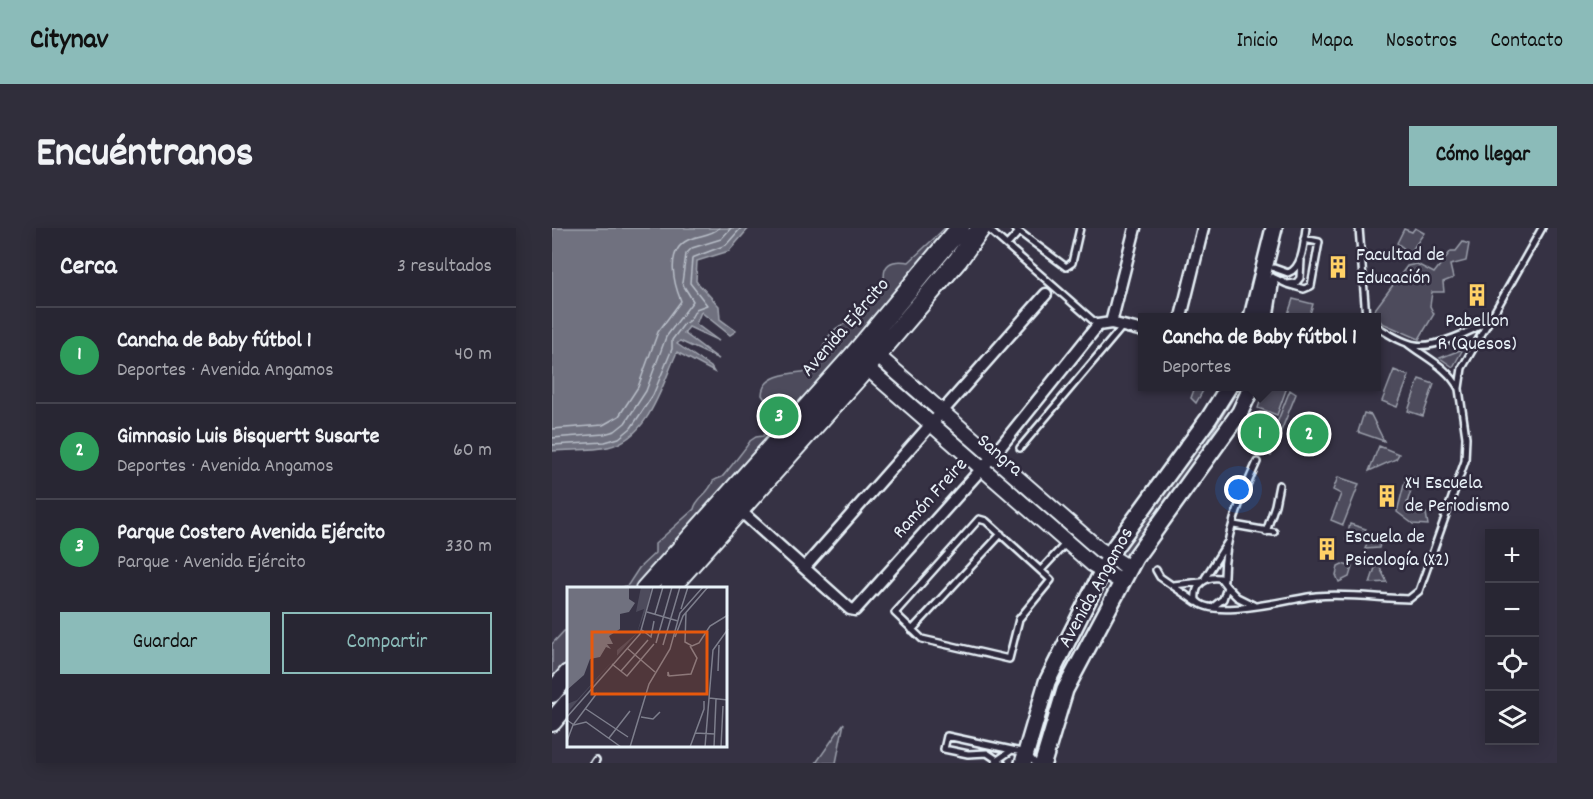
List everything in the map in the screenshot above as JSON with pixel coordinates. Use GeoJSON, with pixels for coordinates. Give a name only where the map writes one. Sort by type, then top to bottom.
{"type":"FeatureCollection","features":[{"type":"Feature","properties":{"kind":"highway","name":"Avenida Ejército"},"geometry":{"type":"LineString","coordinates":[[865,355],[960,228]]}},
{"type":"Feature","properties":{"kind":"highway","name":"Avenida Ejército"},"geometry":{"type":"LineString","coordinates":[[659,586],[865,355],[958,260],[981,228]]}},
{"type":"Feature","properties":{"kind":"highway"},"geometry":{"type":"LineString","coordinates":[[552,693],[567,675]]}},
{"type":"Feature","properties":{"kind":"highway"},"geometry":{"type":"LineString","coordinates":[[552,722],[567,704]]}},
{"type":"Feature","properties":{"kind":"main road"},"geometry":{"type":"LineString","coordinates":[[1253,313],[1274,228]]}},
{"type":"Feature","properties":{"kind":"main road"},"geometry":{"type":"LineString","coordinates":[[1266,313],[1282,228]]}},
{"type":"Feature","properties":{"kind":"main road","name":"Avenida Angamos"},"geometry":{"type":"LineString","coordinates":[[1024,757],[1047,682],[1106,563],[1226,391]]}},
{"type":"Feature","properties":{"kind":"main road","name":"Avenida Angamos"},"geometry":{"type":"LineString","coordinates":[[1043,763],[1065,690],[1129,568],[1240,412],[1250,391]]}},
{"type":"Feature","properties":{"kind":"street"},"geometry":{"type":"LineString","coordinates":[[1111,323],[1135,228]]}},
{"type":"Feature","properties":{"kind":"street"},"geometry":{"type":"LineString","coordinates":[[1182,313],[1203,228]]}},
{"type":"Feature","properties":{"kind":"street"},"geometry":{"type":"LineString","coordinates":[[733,505],[805,567],[1046,294]]}},
{"type":"Feature","properties":{"kind":"street"},"geometry":{"type":"LineString","coordinates":[[1098,325],[1111,323],[1138,330]]}},
{"type":"Feature","properties":{"kind":"street","name":"Ramón Freire"},"geometry":{"type":"LineString","coordinates":[[805,567],[850,609],[855,610],[993,456],[1098,325]]}},
{"type":"Feature","properties":{"kind":"street","name":"Sangra"},"geometry":{"type":"LineString","coordinates":[[865,355],[943,412],[993,456],[1106,563],[1122,582]]}},
{"type":"Feature","properties":{"kind":"street","name":"Sangra"},"geometry":{"type":"LineString","coordinates":[[865,355],[932,423],[1066,542],[1106,563],[1129,568]]}},
{"type":"Feature","properties":{"kind":"lane"},"geometry":{"type":"LineString","coordinates":[[987,228],[1098,325]]}},
{"type":"Feature","properties":{"kind":"lane"},"geometry":{"type":"LineString","coordinates":[[1007,245],[1016,230],[1065,267],[1072,263],[1080,228]]}},
{"type":"Feature","properties":{"kind":"lane"},"geometry":{"type":"LineString","coordinates":[[1287,284],[1298,281],[1306,228]]}},
{"type":"Feature","properties":{"kind":"lane"},"geometry":{"type":"LineString","coordinates":[[1359,228],[1365,313]]}},
{"type":"Feature","properties":{"kind":"lane"},"geometry":{"type":"LineString","coordinates":[[1156,570],[1171,585],[1199,603],[1206,607],[1223,609],[1317,596],[1409,599],[1419,591],[1465,461],[1467,437],[1459,389],[1462,368],[1542,228]]}},
{"type":"Feature","properties":{"kind":"lane"},"geometry":{"type":"LineString","coordinates":[[1273,273],[1287,284],[1309,289],[1315,271],[1319,243],[1304,239]]}},
{"type":"Feature","properties":{"kind":"lane"},"geometry":{"type":"LineString","coordinates":[[1273,273],[1292,273],[1301,256]]}},
{"type":"Feature","properties":{"kind":"lane"},"geometry":{"type":"LineString","coordinates":[[1301,268],[1315,271]]}},
{"type":"Feature","properties":{"kind":"lane"},"geometry":{"type":"LineString","coordinates":[[1407,343],[1424,346],[1432,344],[1476,328],[1490,320]]}},
{"type":"Feature","properties":{"kind":"lane"},"geometry":{"type":"LineString","coordinates":[[1020,448],[1123,326]]}},
{"type":"Feature","properties":{"kind":"lane"},"geometry":{"type":"LineString","coordinates":[[1381,329],[1407,343],[1447,371],[1459,389]]}},
{"type":"Feature","properties":{"kind":"lane"},"geometry":{"type":"LineString","coordinates":[[1255,606],[1238,597],[1227,587],[1224,580],[1231,536],[1242,495],[1257,462]]}},
{"type":"Feature","properties":{"kind":"lane"},"geometry":{"type":"LineString","coordinates":[[1266,532],[1279,485]]}},
{"type":"Feature","properties":{"kind":"lane"},"geometry":{"type":"LineString","coordinates":[[979,519],[986,521],[1001,534],[1042,569],[1051,580],[1019,619],[1009,659],[922,639],[895,613],[979,519]]}},
{"type":"Feature","properties":{"kind":"lane"},"geometry":{"type":"LineString","coordinates":[[1234,525],[1274,532]]}},
{"type":"Feature","properties":{"kind":"lane"},"geometry":{"type":"LineString","coordinates":[[912,630],[1001,534]]}},
{"type":"Feature","properties":{"kind":"lane"},"geometry":{"type":"LineString","coordinates":[[1199,603],[1195,596],[1202,581],[1218,562],[1231,536]]}},
{"type":"Feature","properties":{"kind":"lane"},"geometry":{"type":"LineString","coordinates":[[1042,569],[1066,542]]}},
{"type":"Feature","properties":{"kind":"lane"},"geometry":{"type":"LineString","coordinates":[[1171,585],[1217,577],[1224,580]]}},
{"type":"Feature","properties":{"kind":"lane"},"geometry":{"type":"LineString","coordinates":[[1213,607],[1223,599],[1227,587]]}},
{"type":"Feature","properties":{"kind":"lane"},"geometry":{"type":"LineString","coordinates":[[947,736],[1024,757],[998,762],[987,753],[968,754],[944,749],[947,736]]}},
{"type":"Feature","properties":{"kind":"shaded area"},"geometry":{"type":"Polygon","coordinates":[[[945,228],[950,228],[946,236],[641,587],[624,587],[628,585],[639,568],[655,553],[655,544],[694,509],[713,481],[722,477],[750,441],[763,436],[768,431],[766,401],[762,395],[767,382],[788,374],[811,371],[830,334],[843,324],[853,322],[885,284],[886,267],[892,262],[909,262],[945,228]]]}},
{"type":"Feature","properties":{"kind":"shaded area"},"geometry":{"type":"Polygon","coordinates":[[[1415,228],[1424,233],[1410,253],[1397,243],[1404,229],[1412,232],[1415,228]]]}},
{"type":"Feature","properties":{"kind":"shaded area"},"geometry":{"type":"Polygon","coordinates":[[[1463,242],[1469,244],[1466,261],[1450,265],[1453,278],[1443,282],[1444,292],[1432,292],[1430,306],[1434,314],[1419,339],[1382,323],[1381,313],[1373,312],[1407,266],[1417,264],[1434,273],[1451,251],[1456,251],[1463,242]]]}},
{"type":"Feature","properties":{"kind":"shaded area"},"geometry":{"type":"Polygon","coordinates":[[[1293,299],[1313,304],[1310,313],[1288,313],[1293,299]]]}},
{"type":"Feature","properties":{"kind":"shaded area"},"geometry":{"type":"Polygon","coordinates":[[[1463,349],[1453,367],[1440,358],[1463,349]]]}},
{"type":"Feature","properties":{"kind":"shaded area"},"geometry":{"type":"Polygon","coordinates":[[[1394,370],[1409,376],[1397,407],[1382,401],[1394,370]]]}},
{"type":"Feature","properties":{"kind":"shaded area"},"geometry":{"type":"Polygon","coordinates":[[[1419,379],[1434,384],[1423,416],[1408,411],[1419,379]]]}},
{"type":"Feature","properties":{"kind":"shaded area"},"geometry":{"type":"Polygon","coordinates":[[[1194,391],[1203,391],[1196,403],[1191,398],[1194,391]]]}},
{"type":"Feature","properties":{"kind":"shaded area"},"geometry":{"type":"Polygon","coordinates":[[[1229,391],[1238,391],[1189,471],[1152,518],[1126,559],[1118,555],[1121,545],[1229,391]]]}},
{"type":"Feature","properties":{"kind":"shaded area"},"geometry":{"type":"Polygon","coordinates":[[[1264,391],[1286,391],[1277,415],[1258,408],[1264,391]]]}},
{"type":"Feature","properties":{"kind":"shaded area"},"geometry":{"type":"Polygon","coordinates":[[[1292,391],[1296,394],[1271,456],[1265,453],[1292,391]]]}},
{"type":"Feature","properties":{"kind":"shaded area"},"geometry":{"type":"Polygon","coordinates":[[[1364,413],[1371,415],[1384,441],[1358,432],[1364,413]]]}},
{"type":"Feature","properties":{"kind":"shaded area"},"geometry":{"type":"Polygon","coordinates":[[[1256,415],[1274,421],[1264,452],[1246,446],[1256,415]]]}},
{"type":"Feature","properties":{"kind":"shaded area"},"geometry":{"type":"Polygon","coordinates":[[[1379,446],[1399,454],[1396,459],[1369,471],[1379,446]]]}},
{"type":"Feature","properties":{"kind":"shaded area"},"geometry":{"type":"Polygon","coordinates":[[[1338,477],[1359,484],[1343,525],[1331,520],[1341,494],[1333,490],[1338,477]]]}},
{"type":"Feature","properties":{"kind":"shaded area"},"geometry":{"type":"Polygon","coordinates":[[[1415,477],[1407,503],[1410,510],[1420,514],[1426,513],[1428,525],[1413,524],[1397,512],[1405,481],[1415,477]]]}},
{"type":"Feature","properties":{"kind":"shaded area"},"geometry":{"type":"Polygon","coordinates":[[[1350,524],[1366,529],[1363,540],[1356,543],[1346,540],[1350,524]]]}},
{"type":"Feature","properties":{"kind":"shaded area"},"geometry":{"type":"Polygon","coordinates":[[[1369,536],[1381,540],[1379,548],[1365,549],[1369,536]]]}},
{"type":"Feature","properties":{"kind":"shaded area"},"geometry":{"type":"Polygon","coordinates":[[[1377,562],[1387,582],[1370,583],[1377,562]]]}},
{"type":"Feature","properties":{"kind":"shaded area"},"geometry":{"type":"Polygon","coordinates":[[[1342,564],[1352,567],[1349,577],[1339,582],[1336,575],[1338,566],[1342,564]]]}},
{"type":"Feature","properties":{"kind":"shaded area"},"geometry":{"type":"Polygon","coordinates":[[[564,631],[567,631],[567,669],[552,686],[552,644],[564,631]]]}},
{"type":"Feature","properties":{"kind":"shaded area"},"geometry":{"type":"Polygon","coordinates":[[[844,723],[836,763],[816,763],[844,723]]]}},
{"type":"Feature","properties":{"kind":"water"},"geometry":{"type":"Polygon","coordinates":[[[552,228],[749,228],[729,251],[697,261],[696,281],[719,306],[720,319],[736,331],[730,335],[701,312],[696,324],[719,341],[689,327],[684,333],[719,359],[680,341],[677,344],[711,367],[714,372],[677,352],[644,422],[622,442],[608,447],[552,451],[552,228]]]}},
{"type":"Feature","properties":{"kind":"place","name":"Facultad de Educación"},"geometry":{"type":"Point","coordinates":[1338,267]}},
{"type":"Feature","properties":{"kind":"place","name":"Pabellon R (Quesos)"},"geometry":{"type":"Point","coordinates":[1477,295]}},
{"type":"Feature","properties":{"kind":"place","name":"Parque Costero Avenida Ejército"},"geometry":{"type":"Point","coordinates":[779,416]}},
{"type":"Feature","properties":{"kind":"place","name":"Cancha de Baby fútbol 1"},"geometry":{"type":"Point","coordinates":[1260,433]}},
{"type":"Feature","properties":{"kind":"place","name":"Gimnasio Luis Bisquertt Susarte"},"geometry":{"type":"Point","coordinates":[1309,434]}},
{"type":"Feature","properties":{"kind":"place","name":"X4 Escuela de Periodismo"},"geometry":{"type":"Point","coordinates":[1387,496]}},
{"type":"Feature","properties":{"kind":"place","name":"Escuela de Psicología (X2)"},"geometry":{"type":"Point","coordinates":[1327,549]}}]}
